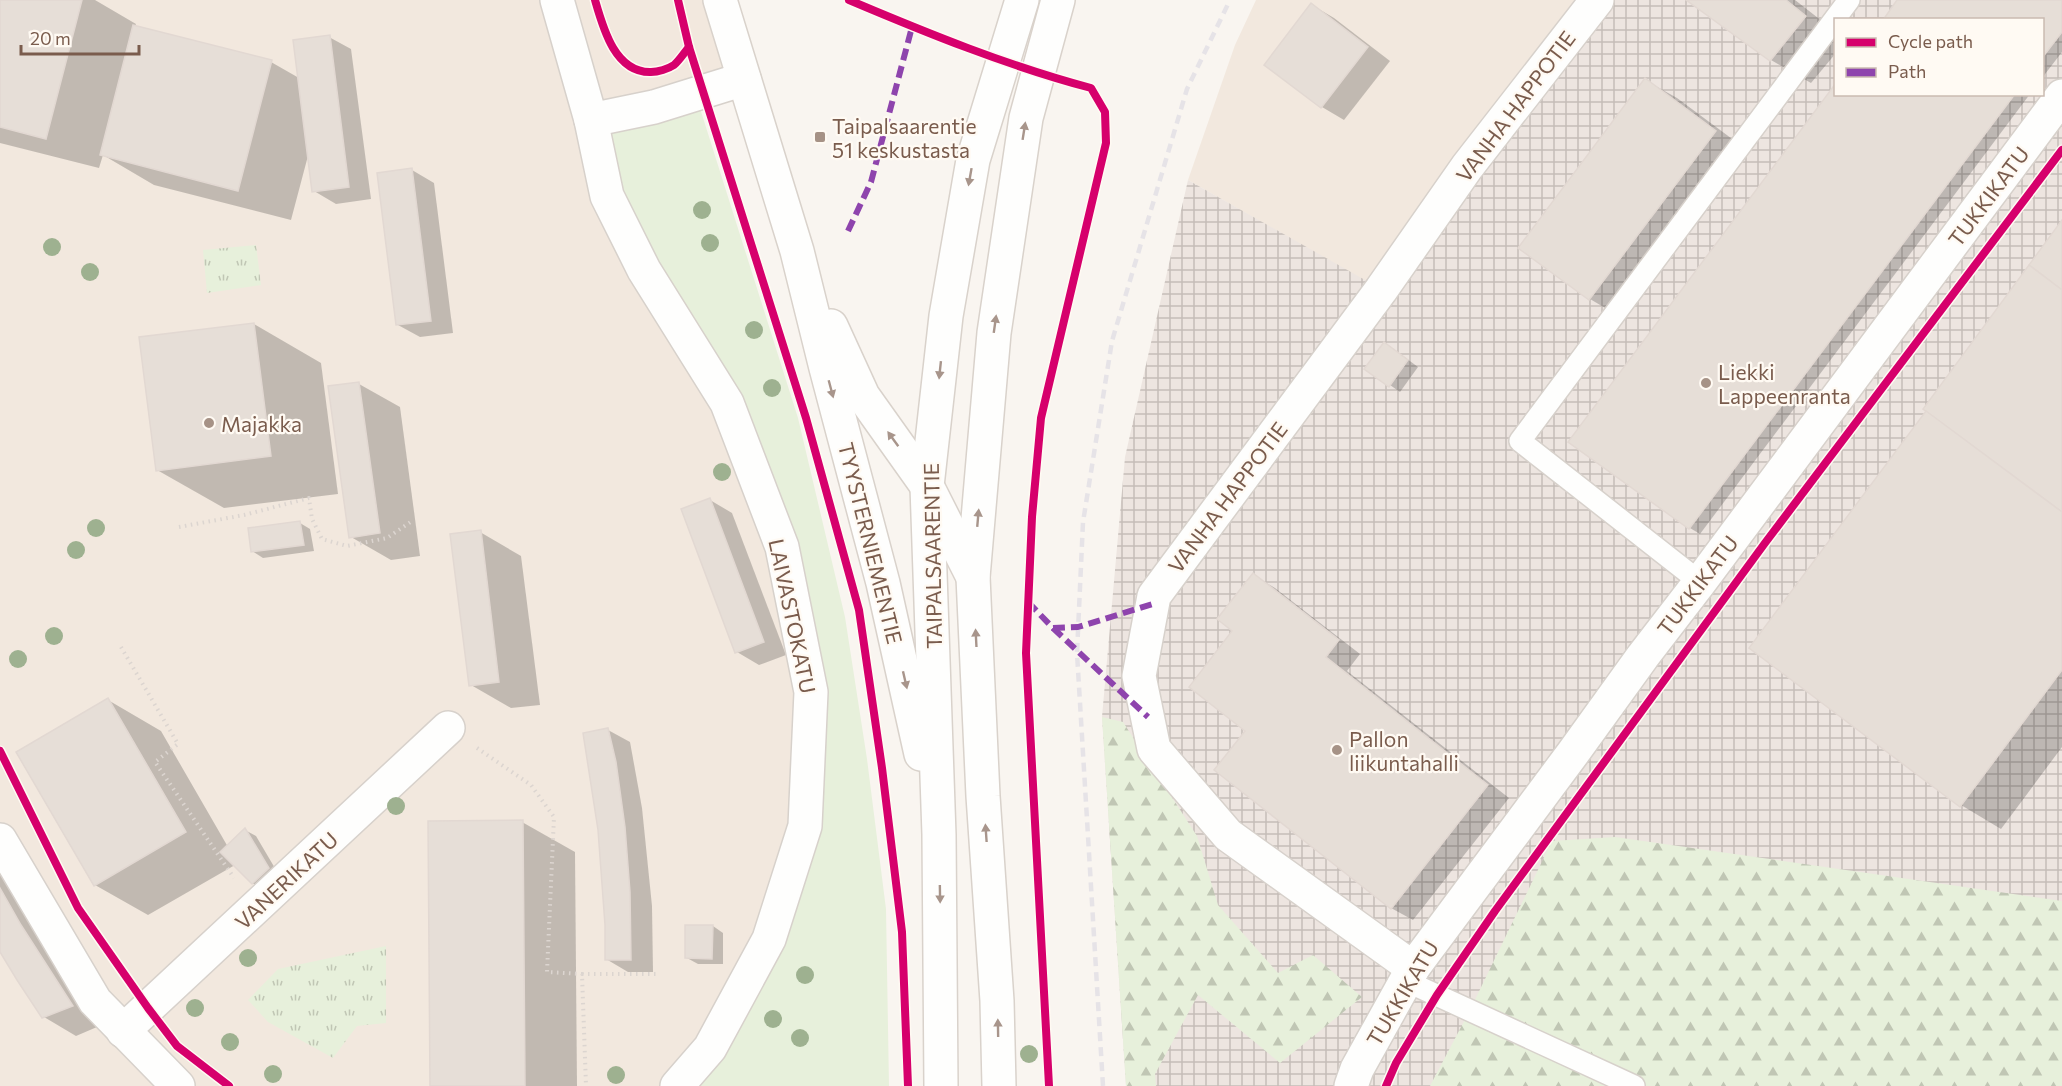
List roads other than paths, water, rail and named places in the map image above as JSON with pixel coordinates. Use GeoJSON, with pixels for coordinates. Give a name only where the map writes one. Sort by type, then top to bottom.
{"type":"FeatureCollection","features":[{"type":"Feature","properties":{"kind":"street","name":"LAIVASTOKATU"},"geometry":{"type":"LineString","coordinates":[[557,0],[591,120],[607,196],[644,270],[727,403],[782,547],[811,692],[805,825],[769,939],[710,1048],[677,1086]]}},
{"type":"Feature","properties":{"kind":"street","name":"TYYSTERNIEMENTIE"},"geometry":{"type":"LineString","coordinates":[[720,0],[797,251],[884,584],[939,835]]}},
{"type":"Feature","properties":{"kind":"street","name":"TAIPALSAARENTIE"},"geometry":{"type":"LineString","coordinates":[[941,1086],[939,835],[927,486],[946,316],[973,160],[1022,0]]}},
{"type":"Feature","properties":{"kind":"street","name":"TAIPALSAARENTIE"},"geometry":{"type":"LineString","coordinates":[[999,1086],[997,1001],[983,796],[973,577],[997,310],[1026,118],[1058,0]]}},
{"type":"Feature","properties":{"kind":"street","name":"VANHA HAPPOTIE"},"geometry":{"type":"LineString","coordinates":[[1409,975],[1228,835],[1154,749],[1139,676],[1154,596],[1381,290],[1467,167],[1597,0]]}},
{"type":"Feature","properties":{"kind":"street"},"geometry":{"type":"LineString","coordinates":[[591,120],[654,107],[744,80]]}},
{"type":"Feature","properties":{"kind":"street","name":"TUKKIKATU"},"geometry":{"type":"LineString","coordinates":[[1351,1086],[1357,1069],[1409,975],[1642,656],[1700,582],[2062,96]]}},
{"type":"Feature","properties":{"kind":"street","name":"TYYSTERNIEMENTIE"},"geometry":{"type":"LineString","coordinates":[[797,251],[862,396],[927,486],[973,577]]}},
{"type":"Feature","properties":{"kind":"street","name":"VANERIKATU"},"geometry":{"type":"LineString","coordinates":[[123,1031],[448,728]]}},
{"type":"Feature","properties":{"kind":"street"},"geometry":{"type":"LineString","coordinates":[[0,840],[95,1001],[177,1086]]}},
{"type":"Feature","properties":{"kind":"lane"},"geometry":{"type":"LineString","coordinates":[[1836,18],[1849,0]]}},
{"type":"Feature","properties":{"kind":"lane"},"geometry":{"type":"LineString","coordinates":[[1700,582],[1520,441],[1834,20]]}},
{"type":"Feature","properties":{"kind":"lane"},"geometry":{"type":"LineString","coordinates":[[1409,975],[1634,1086]]}},
{"type":"Feature","properties":{"kind":"railway"},"geometry":{"type":"LineString","coordinates":[[1103,1086],[1077,653],[1083,522],[1112,341],[1187,89],[1230,0]]}},
{"type":"Feature","properties":{"kind":"place","name":"Taipalsaarentie 51 keskustasta"},"geometry":{"type":"Point","coordinates":[820,137]}},
{"type":"Feature","properties":{"kind":"place","name":"Liekki Lappeenranta"},"geometry":{"type":"Point","coordinates":[1706,383]}},
{"type":"Feature","properties":{"kind":"place","name":"Majakka"},"geometry":{"type":"Point","coordinates":[209,423]}},
{"type":"Feature","properties":{"kind":"place","name":"Pallon liikuntahalli"},"geometry":{"type":"Point","coordinates":[1337,750]}}]}
